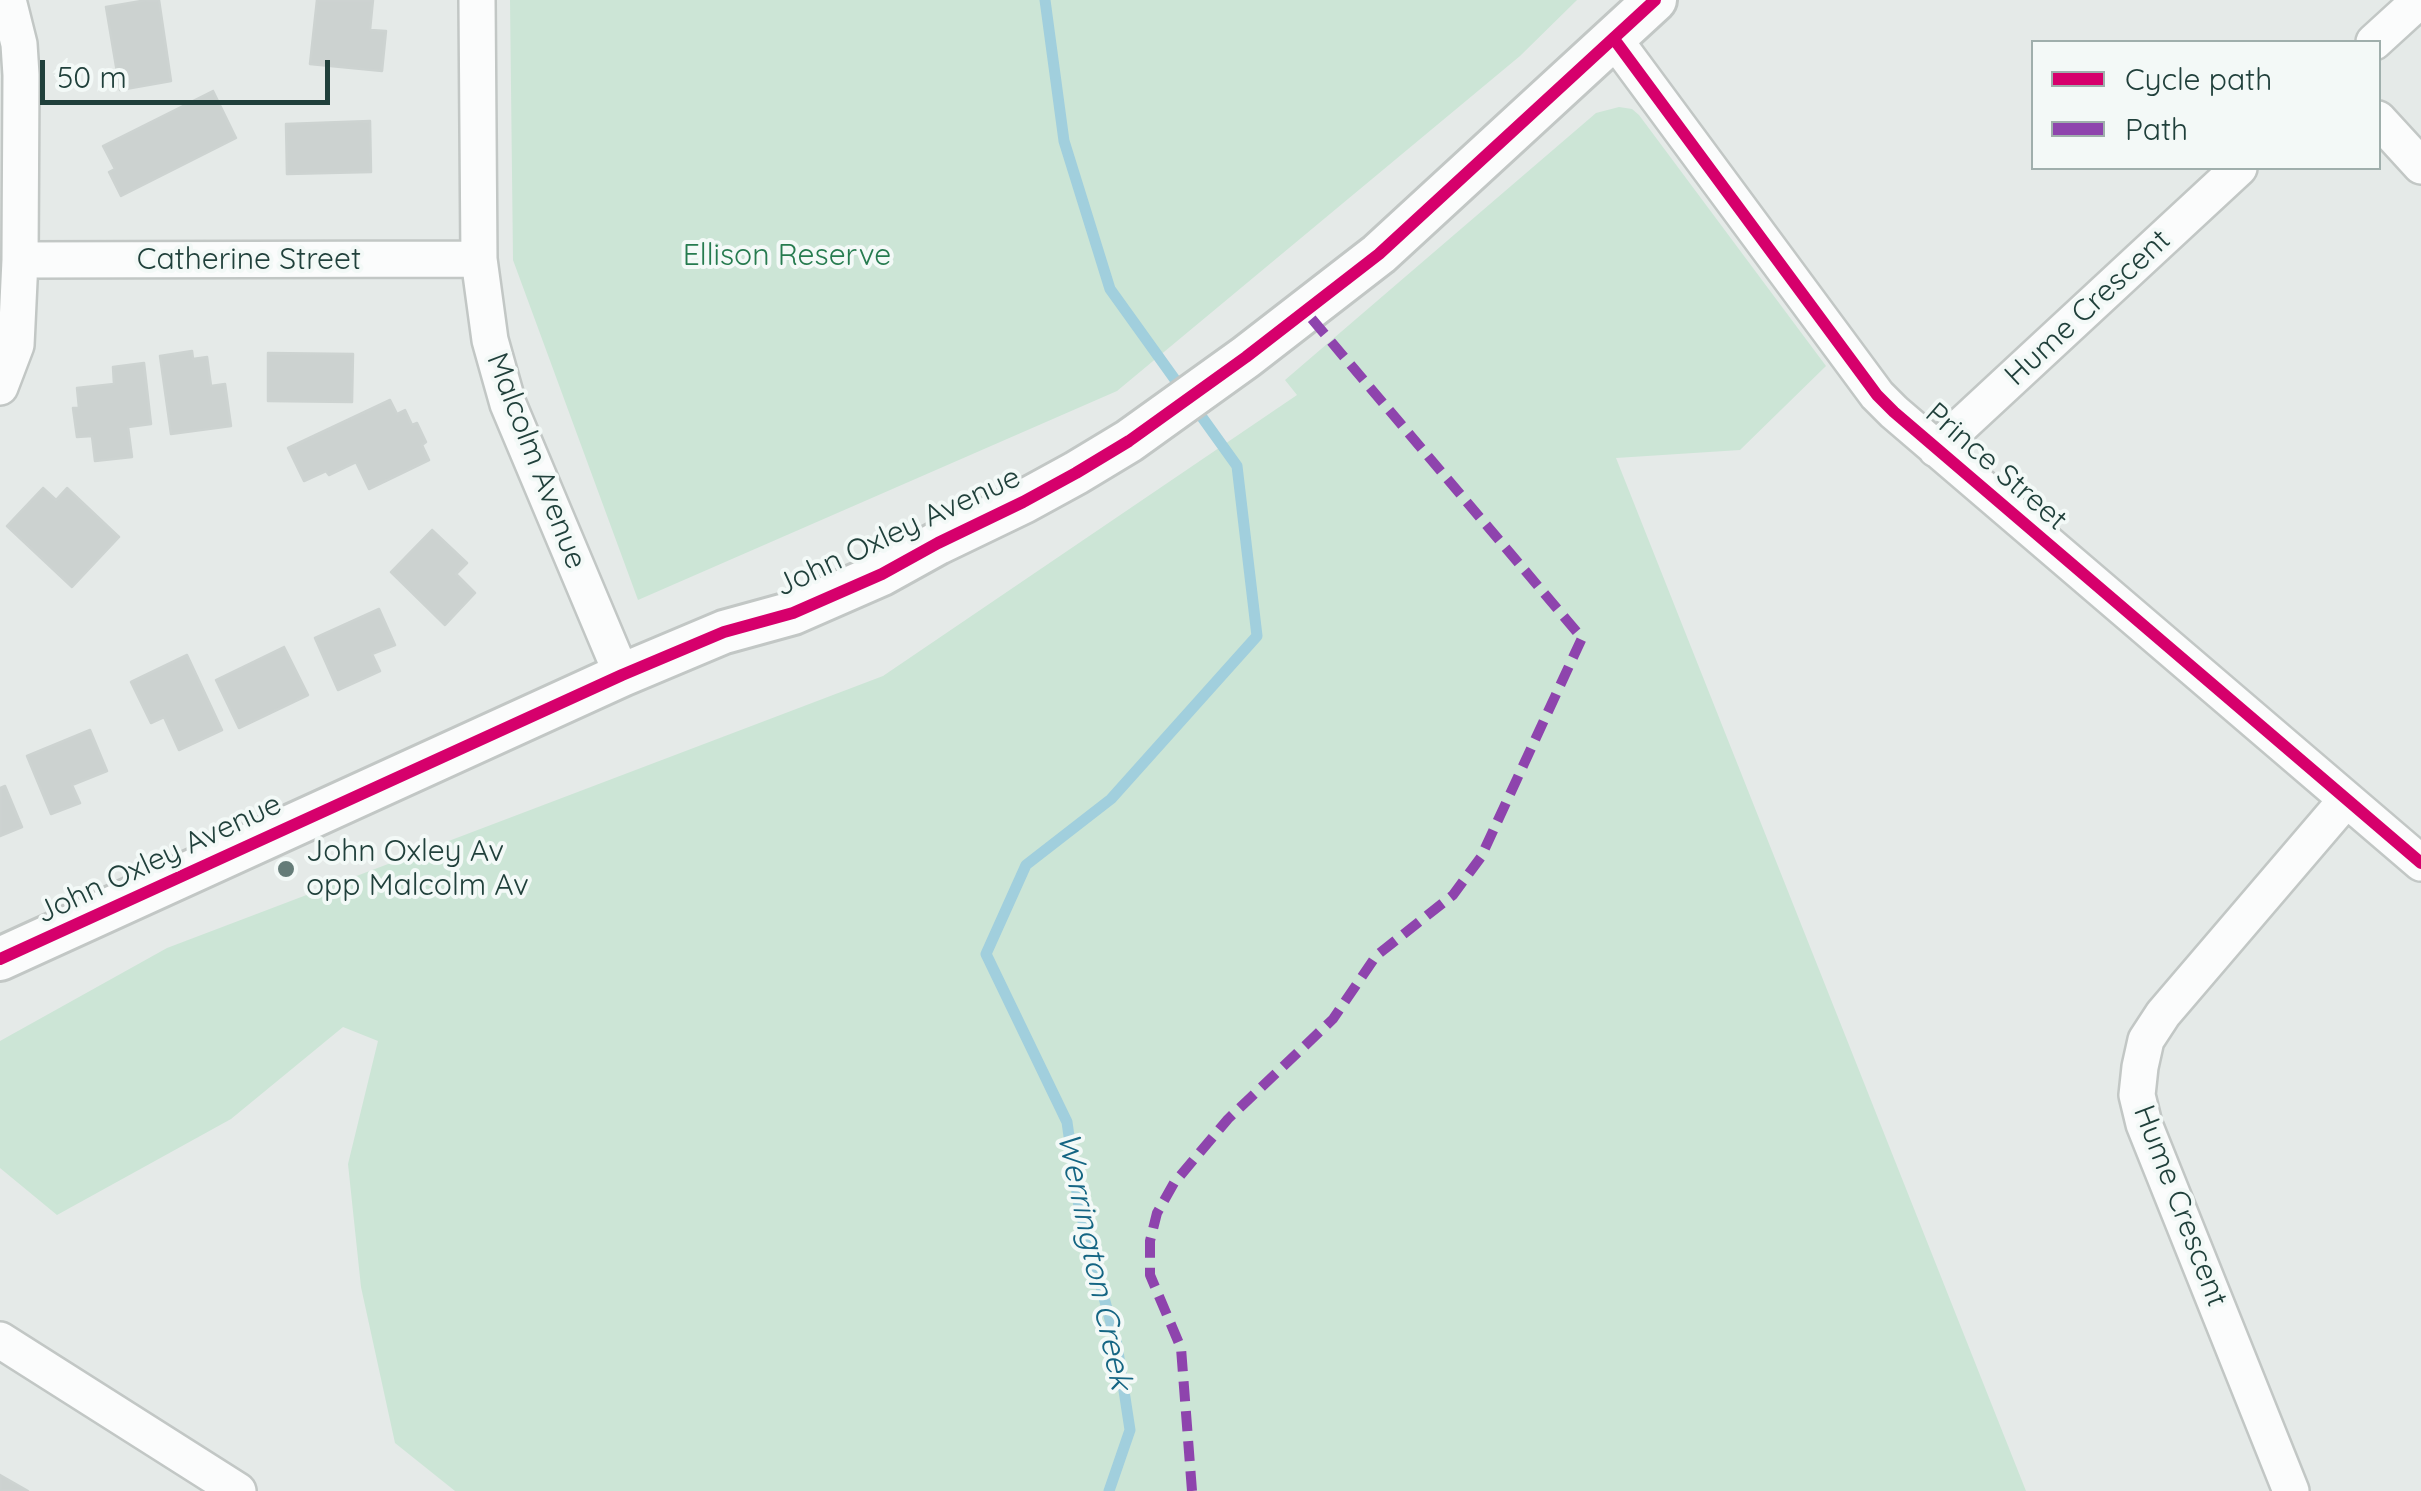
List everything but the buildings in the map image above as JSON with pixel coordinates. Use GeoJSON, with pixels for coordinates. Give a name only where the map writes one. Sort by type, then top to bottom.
{"type":"FeatureCollection","features":[{"type":"Feature","properties":{"kind":"street"},"geometry":{"type":"LineString","coordinates":[[0,387],[16,346],[20,260],[22,74],[8,0]]}},
{"type":"Feature","properties":{"kind":"street","name":"Malcolm Avenue"},"geometry":{"type":"LineString","coordinates":[[477,0],[479,260],[490,340],[508,404],[622,675]]}},
{"type":"Feature","properties":{"kind":"street","name":"John Oxley Avenue"},"geometry":{"type":"LineString","coordinates":[[0,959],[622,675],[724,632],[793,613],[882,574],[1023,502],[1130,440],[1246,358],[1379,254],[1655,0]]}},
{"type":"Feature","properties":{"kind":"street"},"geometry":{"type":"LineString","coordinates":[[2376,40],[2420,0]]}},
{"type":"Feature","properties":{"kind":"street","name":"Prince Street"},"geometry":{"type":"LineString","coordinates":[[1614,38],[1877,395],[2421,862]]}},
{"type":"Feature","properties":{"kind":"street"},"geometry":{"type":"LineString","coordinates":[[2381,121],[2421,166]]}},
{"type":"Feature","properties":{"kind":"street","name":"Hume Crescent"},"geometry":{"type":"LineString","coordinates":[[1936,448],[2237,170]]}},
{"type":"Feature","properties":{"kind":"street","name":"Catherine Street"},"geometry":{"type":"LineString","coordinates":[[20,260],[479,260]]}},
{"type":"Feature","properties":{"kind":"street","name":"Hume Crescent"},"geometry":{"type":"LineString","coordinates":[[2291,1491],[2144,1124],[2137,1095],[2146,1040],[2163,1014],[2346,800]]}},
{"type":"Feature","properties":{"kind":"street"},"geometry":{"type":"LineString","coordinates":[[0,1340],[238,1491]]}},
{"type":"Feature","properties":{"kind":"green space","name":"Ellison Reserve"},"geometry":{"type":"Polygon","coordinates":[[[510,0],[1577,0],[1520,56],[1117,391],[638,600],[513,260],[510,0]]]}},
{"type":"Feature","properties":{"kind":"green space"},"geometry":{"type":"Polygon","coordinates":[[[1619,107],[1639,115],[1826,366],[1740,450],[1616,458],[2026,1491],[455,1491],[395,1443],[361,1287],[348,1164],[378,1041],[343,1027],[231,1119],[57,1215],[0,1168],[0,1041],[167,948],[883,676],[1297,395],[1285,380],[1596,113],[1619,107]]]}},
{"type":"Feature","properties":{"kind":"waterway","name":"Werrington Creek"},"geometry":{"type":"LineString","coordinates":[[1045,0],[1064,141],[1110,289],[1237,466],[1257,636],[1111,799],[1026,865],[986,954],[1067,1122],[1079,1207],[1117,1345],[1130,1430],[1109,1491]]}},
{"type":"Feature","properties":{"kind":"marked path"},"geometry":{"type":"LineString","coordinates":[[1192,1491],[1181,1348],[1150,1275],[1150,1241],[1157,1213],[1174,1183],[1228,1119],[1333,1019],[1376,956],[1453,895],[1481,857],[1582,638],[1306,312]]}},
{"type":"Feature","properties":{"kind":"cycle path"},"geometry":{"type":"LineString","coordinates":[[0,959],[622,675],[724,632],[793,613],[882,574],[1076,473],[1129,441],[1246,357],[1379,254],[1655,0]]}},
{"type":"Feature","properties":{"kind":"cycle path"},"geometry":{"type":"LineString","coordinates":[[1614,39],[1877,395],[2421,863]]}},
{"type":"Feature","properties":{"kind":"place","name":"John Oxley Av opp Malcolm Av"},"geometry":{"type":"Point","coordinates":[286,869]}}]}
